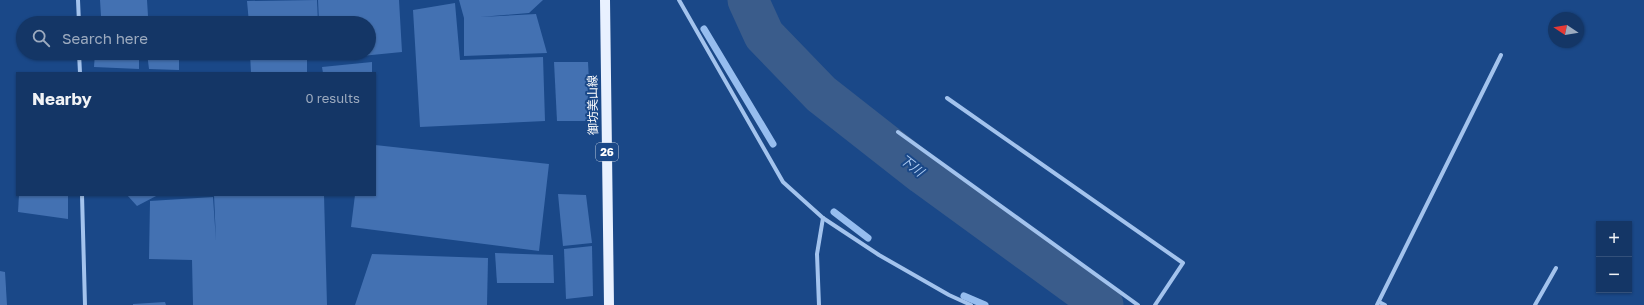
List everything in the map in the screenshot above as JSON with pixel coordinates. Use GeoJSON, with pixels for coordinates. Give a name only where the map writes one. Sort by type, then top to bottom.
{"type":"FeatureCollection","features":[{"type":"Feature","properties":{"kind":"main road","name":"御坊美山線"},"geometry":{"type":"LineString","coordinates":[[605,0],[609,305]]}},
{"type":"Feature","properties":{"kind":"street"},"geometry":{"type":"LineString","coordinates":[[78,0],[79,16]]}},
{"type":"Feature","properties":{"kind":"street"},"geometry":{"type":"LineString","coordinates":[[679,0],[783,182],[823,218],[879,255],[949,295],[971,305]]}},
{"type":"Feature","properties":{"kind":"street"},"geometry":{"type":"LineString","coordinates":[[1385,305],[1378,304],[1501,55]]}},
{"type":"Feature","properties":{"kind":"street"},"geometry":{"type":"LineString","coordinates":[[80,60],[80,72]]}},
{"type":"Feature","properties":{"kind":"street"},"geometry":{"type":"LineString","coordinates":[[947,98],[1183,263],[1156,305]]}},
{"type":"Feature","properties":{"kind":"street"},"geometry":{"type":"LineString","coordinates":[[898,132],[1138,305]]}},
{"type":"Feature","properties":{"kind":"street"},"geometry":{"type":"LineString","coordinates":[[82,196],[84,305]]}},
{"type":"Feature","properties":{"kind":"street"},"geometry":{"type":"LineString","coordinates":[[819,305],[817,254],[823,218]]}},
{"type":"Feature","properties":{"kind":"street"},"geometry":{"type":"LineString","coordinates":[[1536,305],[1556,268]]}},
{"type":"Feature","properties":{"kind":"building"},"geometry":{"type":"Polygon","coordinates":[[[100,0],[147,0],[148,16],[101,16],[100,0]]]}},
{"type":"Feature","properties":{"kind":"building"},"geometry":{"type":"Polygon","coordinates":[[[317,0],[318,16],[248,16],[247,1],[317,0]]]}},
{"type":"Feature","properties":{"kind":"building"},"geometry":{"type":"Polygon","coordinates":[[[318,0],[399,0],[402,52],[376,55],[376,16],[319,16],[318,0]]]}},
{"type":"Feature","properties":{"kind":"building"},"geometry":{"type":"Polygon","coordinates":[[[459,0],[543,0],[529,13],[480,17],[536,14],[547,53],[464,56],[464,18],[459,0]]]}},
{"type":"Feature","properties":{"kind":"building"},"geometry":{"type":"Polygon","coordinates":[[[455,3],[460,60],[543,57],[545,121],[420,127],[413,10],[455,3]]]}},
{"type":"Feature","properties":{"kind":"building"},"geometry":{"type":"Polygon","coordinates":[[[94,60],[139,60],[139,69],[94,67],[94,60]]]}},
{"type":"Feature","properties":{"kind":"building"},"geometry":{"type":"Polygon","coordinates":[[[148,60],[179,60],[179,70],[149,69],[148,60]]]}},
{"type":"Feature","properties":{"kind":"building"},"geometry":{"type":"Polygon","coordinates":[[[250,60],[307,60],[307,72],[251,72],[250,60]]]}},
{"type":"Feature","properties":{"kind":"building"},"geometry":{"type":"Polygon","coordinates":[[[372,62],[372,72],[323,72],[322,67],[372,62]]]}},
{"type":"Feature","properties":{"kind":"building"},"geometry":{"type":"Polygon","coordinates":[[[554,62],[588,62],[591,121],[557,121],[554,62]]]}},
{"type":"Feature","properties":{"kind":"building"},"geometry":{"type":"Polygon","coordinates":[[[376,145],[549,164],[539,251],[351,227],[355,196],[376,196],[376,145]]]}},
{"type":"Feature","properties":{"kind":"building"},"geometry":{"type":"Polygon","coordinates":[[[558,194],[586,195],[592,243],[563,246],[558,194]]]}},
{"type":"Feature","properties":{"kind":"building"},"geometry":{"type":"Polygon","coordinates":[[[19,196],[68,196],[68,219],[18,212],[19,196]]]}},
{"type":"Feature","properties":{"kind":"building"},"geometry":{"type":"Polygon","coordinates":[[[128,196],[156,196],[137,206],[128,196]]]}},
{"type":"Feature","properties":{"kind":"building"},"geometry":{"type":"Polygon","coordinates":[[[214,196],[324,196],[327,305],[193,305],[192,260],[149,259],[150,201],[213,197],[216,241],[214,196]]]}},
{"type":"Feature","properties":{"kind":"building"},"geometry":{"type":"Polygon","coordinates":[[[592,246],[593,296],[566,299],[564,249],[592,246]]]}},
{"type":"Feature","properties":{"kind":"building"},"geometry":{"type":"Polygon","coordinates":[[[495,253],[553,255],[554,283],[497,283],[495,253]]]}},
{"type":"Feature","properties":{"kind":"building"},"geometry":{"type":"Polygon","coordinates":[[[372,254],[488,258],[487,305],[355,305],[372,254]]]}},
{"type":"Feature","properties":{"kind":"building"},"geometry":{"type":"Polygon","coordinates":[[[0,271],[5,272],[7,305],[0,305],[0,271]]]}},
{"type":"Feature","properties":{"kind":"building"},"geometry":{"type":"Polygon","coordinates":[[[165,302],[166,305],[133,305],[133,304],[165,302]]]}},
{"type":"Feature","properties":{"kind":"waterway","name":"下川"},"geometry":{"type":"LineString","coordinates":[[748,0],[764,35],[821,94],[923,174],[1103,305]]}},
{"type":"Feature","properties":{"kind":"waterway"},"geometry":{"type":"LineString","coordinates":[[704,29],[773,144]]}},
{"type":"Feature","properties":{"kind":"waterway"},"geometry":{"type":"LineString","coordinates":[[834,212],[868,238]]}},
{"type":"Feature","properties":{"kind":"waterway"},"geometry":{"type":"LineString","coordinates":[[964,296],[985,305]]}}]}
